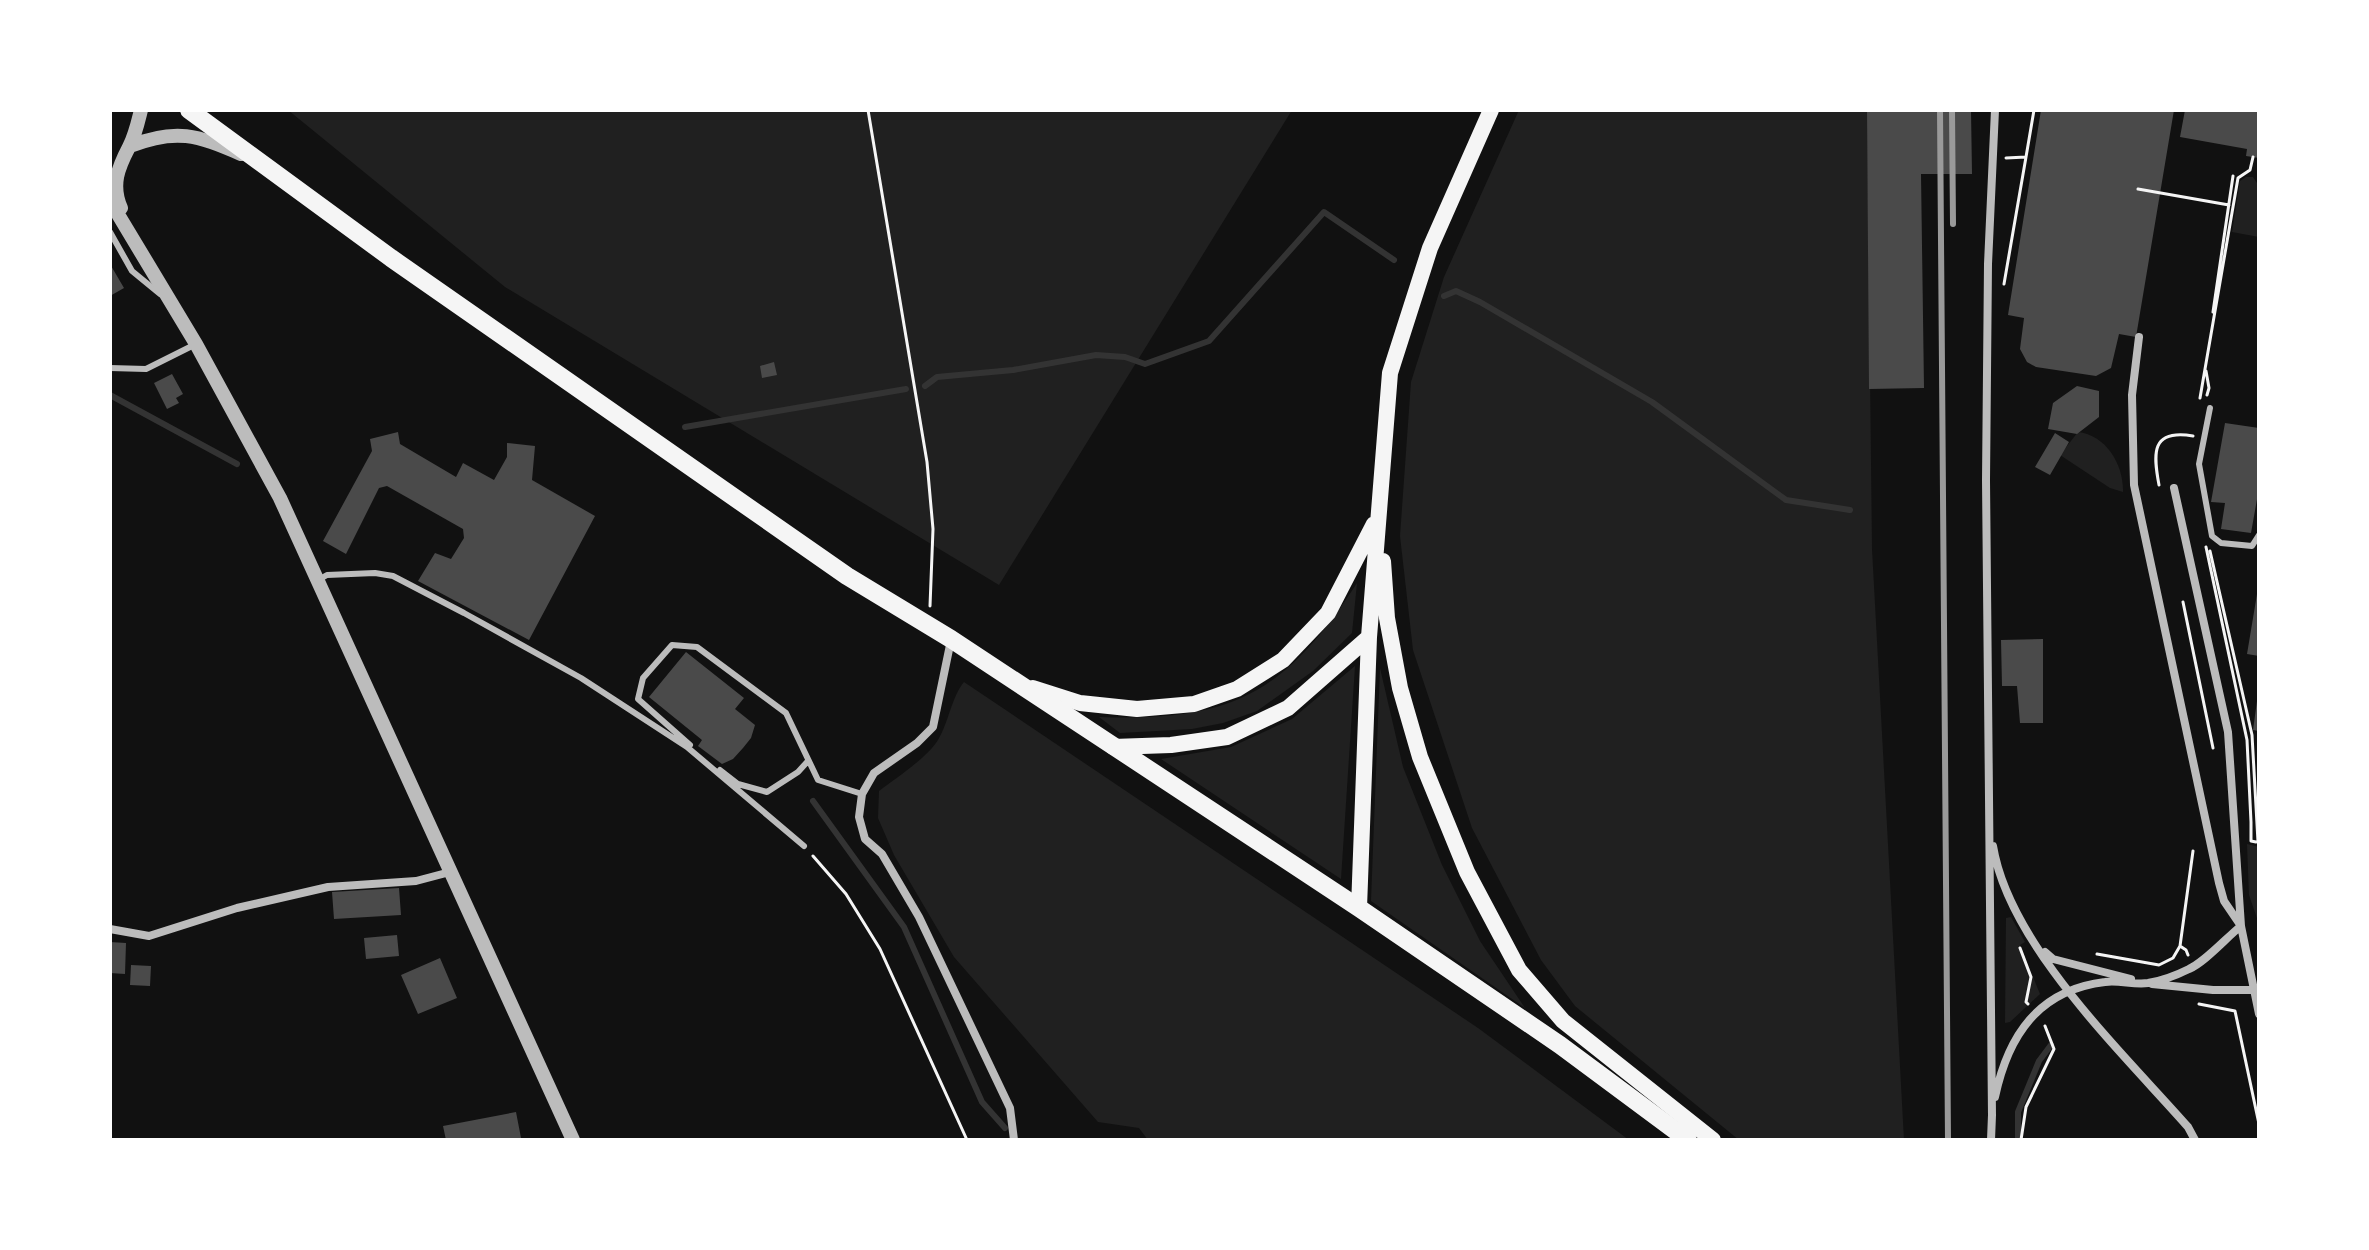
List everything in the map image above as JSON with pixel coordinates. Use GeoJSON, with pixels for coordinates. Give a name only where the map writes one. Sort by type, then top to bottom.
{"type":"FeatureCollection","features":[{"type":"Feature","properties":{"kind":"main road"},"geometry":{"type":"LineString","coordinates":[[189,110],[391,258],[847,576],[1021,684],[1359,908],[1560,1045],[1688,1140]]}},
{"type":"Feature","properties":{"kind":"main road"},"geometry":{"type":"LineString","coordinates":[[1359,908],[1369,637],[1390,373],[1430,248],[1491,110]]}},
{"type":"Feature","properties":{"kind":"main road"},"geometry":{"type":"LineString","coordinates":[[1021,684],[1080,703],[1137,709],[1194,704],[1237,689],[1283,660],[1328,613],[1357,561],[1379,512]]}},
{"type":"Feature","properties":{"kind":"main road"},"geometry":{"type":"LineString","coordinates":[[1379,512],[1387,618],[1400,688],[1420,757],[1481,900],[1519,970],[1563,1021],[1713,1140]]}},
{"type":"Feature","properties":{"kind":"main road"},"geometry":{"type":"LineString","coordinates":[[1113,747],[1171,745],[1227,737],[1288,708],[1369,637]]}},
{"type":"Feature","properties":{"kind":"street"},"geometry":{"type":"LineString","coordinates":[[141,110],[116,177],[116,196],[142,256]]}},
{"type":"Feature","properties":{"kind":"street"},"geometry":{"type":"LineString","coordinates":[[1991,1140],[1986,480],[1988,264],[1995,110]]}},
{"type":"Feature","properties":{"kind":"street"},"geometry":{"type":"LineString","coordinates":[[130,146],[172,135],[198,136],[261,162]]}},
{"type":"Feature","properties":{"kind":"street"},"geometry":{"type":"LineString","coordinates":[[110,201],[196,344],[280,498],[573,1140]]}},
{"type":"Feature","properties":{"kind":"street"},"geometry":{"type":"LineString","coordinates":[[2139,337],[2132,395],[2134,485],[2219,883],[2224,901],[2241,926]]}},
{"type":"Feature","properties":{"kind":"street"},"geometry":{"type":"LineString","coordinates":[[2174,488],[2228,732],[2241,926],[2259,1014]]}},
{"type":"Feature","properties":{"kind":"street"},"geometry":{"type":"LineString","coordinates":[[951,639],[933,727],[917,743],[874,773],[862,794],[859,817],[865,839],[882,854],[919,917],[1010,1108],[1014,1140]]}},
{"type":"Feature","properties":{"kind":"street"},"geometry":{"type":"LineString","coordinates":[[1988,818],[1997,869],[2033,942],[2069,992],[2188,1127],[2195,1140]]}},
{"type":"Feature","properties":{"kind":"street"},"geometry":{"type":"LineString","coordinates":[[110,929],[149,936],[237,908],[328,887],[416,881],[450,872]]}},
{"type":"Feature","properties":{"kind":"street"},"geometry":{"type":"LineString","coordinates":[[2033,942],[2053,959],[2147,983],[2191,968],[2241,926]]}},
{"type":"Feature","properties":{"kind":"street"},"geometry":{"type":"LineString","coordinates":[[1992,1116],[2002,1064],[2015,1037],[2034,1013],[2069,992],[2105,981],[2213,990],[2254,990]]}},
{"type":"Feature","properties":{"kind":"lane"},"geometry":{"type":"LineString","coordinates":[[110,232],[132,271],[170,302]]}},
{"type":"Feature","properties":{"kind":"lane"},"geometry":{"type":"LineString","coordinates":[[110,368],[146,369],[196,344]]}},
{"type":"Feature","properties":{"kind":"lane"},"geometry":{"type":"LineString","coordinates":[[2206,407],[2199,464],[2212,536],[2221,543],[2252,546],[2259,535]]}},
{"type":"Feature","properties":{"kind":"lane"},"geometry":{"type":"LineString","coordinates":[[319,580],[327,575],[375,573],[393,576],[464,613],[581,678],[687,747],[804,846]]}},
{"type":"Feature","properties":{"kind":"lane"},"geometry":{"type":"LineString","coordinates":[[808,761],[798,772],[767,792],[738,784],[638,699],[643,678],[672,645],[697,647],[786,713],[818,780],[862,794]]}},
{"type":"Feature","properties":{"kind":"path"},"geometry":{"type":"LineString","coordinates":[[868,110],[927,462],[933,529],[929,625]]}},
{"type":"Feature","properties":{"kind":"path"},"geometry":{"type":"LineString","coordinates":[[2004,284],[2034,110]]}},
{"type":"Feature","properties":{"kind":"path"},"geometry":{"type":"LineString","coordinates":[[1992,158],[2026,157]]}},
{"type":"Feature","properties":{"kind":"path"},"geometry":{"type":"LineString","coordinates":[[2199,402],[2238,178],[2250,170],[2253,157]]}},
{"type":"Feature","properties":{"kind":"path"},"geometry":{"type":"LineString","coordinates":[[2206,407],[2209,388],[2205,364],[2233,176]]}},
{"type":"Feature","properties":{"kind":"path"},"geometry":{"type":"LineString","coordinates":[[2138,189],[2233,205]]}},
{"type":"Feature","properties":{"kind":"path"},"geometry":{"type":"LineString","coordinates":[[2192,448],[2198,428]]}},
{"type":"Feature","properties":{"kind":"path"},"geometry":{"type":"LineString","coordinates":[[2251,822],[2247,740],[2206,538],[2252,735],[2258,842]]}},
{"type":"Feature","properties":{"kind":"path"},"geometry":{"type":"LineString","coordinates":[[2252,735],[2259,736]]}},
{"type":"Feature","properties":{"kind":"path"},"geometry":{"type":"LineString","coordinates":[[804,846],[846,894],[880,949],[967,1140]]}},
{"type":"Feature","properties":{"kind":"shaded area"},"geometry":{"type":"Polygon","coordinates":[[[288,110],[1292,110],[999,585],[505,287],[288,110]]]}},
{"type":"Feature","properties":{"kind":"shaded area"},"geometry":{"type":"Polygon","coordinates":[[[1519,110],[1867,110],[1872,549],[1904,1140],[1739,1140],[1575,1006],[1541,960],[1472,828],[1413,650],[1400,536],[1411,382],[1444,277],[1519,110]]]}},
{"type":"Feature","properties":{"kind":"shaded area"},"geometry":{"type":"Polygon","coordinates":[[[2253,177],[2259,186],[2259,237],[2232,232],[2240,181],[2253,177]]]}},
{"type":"Feature","properties":{"kind":"shaded area"},"geometry":{"type":"Polygon","coordinates":[[[2078,432],[2097,439],[2111,453],[2117,462],[2123,492],[2110,488],[2060,455],[2078,432]]]}},
{"type":"Feature","properties":{"kind":"shaded area"},"geometry":{"type":"Polygon","coordinates":[[[1357,583],[1352,633],[1313,671],[1257,711],[1223,723],[1192,729],[1120,733],[1099,717],[1185,714],[1220,706],[1250,694],[1279,675],[1305,651],[1331,621],[1357,583]]]}},
{"type":"Feature","properties":{"kind":"shaded area"},"geometry":{"type":"Polygon","coordinates":[[[1355,666],[1341,879],[1161,759],[1231,747],[1292,719],[1355,666]]]}},
{"type":"Feature","properties":{"kind":"shaded area"},"geometry":{"type":"Polygon","coordinates":[[[1380,668],[1403,767],[1442,865],[1480,941],[1525,1008],[1371,901],[1380,668]]]}},
{"type":"Feature","properties":{"kind":"shaded area"},"geometry":{"type":"Polygon","coordinates":[[[964,682],[1478,1028],[1629,1140],[1148,1140],[1139,1128],[1098,1122],[954,957],[894,855],[878,818],[879,791],[933,747],[964,682]]]}},
{"type":"Feature","properties":{"kind":"shaded area"},"geometry":{"type":"Polygon","coordinates":[[[2247,844],[2259,847],[2259,924],[2249,895],[2247,844]]]}},
{"type":"Feature","properties":{"kind":"shaded area"},"geometry":{"type":"Polygon","coordinates":[[[2011,917],[2025,942],[2020,945],[2040,994],[2010,1022],[2005,1023],[2006,918],[2011,917]]]}},
{"type":"Feature","properties":{"kind":"building"},"geometry":{"type":"Polygon","coordinates":[[[1867,110],[1971,110],[1972,174],[1921,174],[1924,388],[1869,389],[1867,110]]]}},
{"type":"Feature","properties":{"kind":"building"},"geometry":{"type":"Polygon","coordinates":[[[2041,110],[2174,110],[2136,337],[2119,334],[2111,368],[2096,376],[2036,367],[2027,362],[2020,349],[2024,318],[2008,315],[2041,110]]]}},
{"type":"Feature","properties":{"kind":"building"},"geometry":{"type":"Polygon","coordinates":[[[2185,110],[2259,110],[2259,158],[2246,156],[2247,149],[2180,137],[2185,110]]]}},
{"type":"Feature","properties":{"kind":"building"},"geometry":{"type":"Polygon","coordinates":[[[110,264],[124,288],[110,296],[110,264]]]}},
{"type":"Feature","properties":{"kind":"building"},"geometry":{"type":"Polygon","coordinates":[[[774,362],[777,375],[762,378],[760,366],[774,362]]]}},
{"type":"Feature","properties":{"kind":"building"},"geometry":{"type":"Polygon","coordinates":[[[172,374],[183,394],[176,398],[179,403],[167,409],[154,383],[172,374]]]}},
{"type":"Feature","properties":{"kind":"building"},"geometry":{"type":"Polygon","coordinates":[[[2077,386],[2099,391],[2099,417],[2077,434],[2048,429],[2053,403],[2077,386]]]}},
{"type":"Feature","properties":{"kind":"building"},"geometry":{"type":"Polygon","coordinates":[[[2225,423],[2259,428],[2259,488],[2251,533],[2221,529],[2225,503],[2211,502],[2225,423]]]}},
{"type":"Feature","properties":{"kind":"building"},"geometry":{"type":"Polygon","coordinates":[[[398,432],[400,444],[456,477],[463,463],[494,480],[507,457],[507,443],[535,446],[532,480],[595,516],[529,640],[418,581],[435,553],[451,559],[464,538],[463,529],[387,486],[379,488],[346,554],[323,541],[372,451],[370,439],[398,432]]]}},
{"type":"Feature","properties":{"kind":"building"},"geometry":{"type":"Polygon","coordinates":[[[2055,433],[2069,442],[2050,475],[2035,467],[2055,433]]]}},
{"type":"Feature","properties":{"kind":"building"},"geometry":{"type":"Polygon","coordinates":[[[2259,594],[2259,656],[2247,654],[2259,594]]]}},
{"type":"Feature","properties":{"kind":"building"},"geometry":{"type":"Polygon","coordinates":[[[2043,639],[2043,723],[2020,723],[2017,686],[2002,686],[2001,640],[2043,639]]]}},
{"type":"Feature","properties":{"kind":"building"},"geometry":{"type":"Polygon","coordinates":[[[686,652],[744,698],[735,709],[755,725],[751,738],[743,748],[733,759],[722,764],[698,746],[702,740],[649,697],[686,652]]]}},
{"type":"Feature","properties":{"kind":"building"},"geometry":{"type":"Polygon","coordinates":[[[2259,701],[2259,731],[2253,730],[2259,701]]]}},
{"type":"Feature","properties":{"kind":"building"},"geometry":{"type":"Polygon","coordinates":[[[399,888],[401,915],[334,919],[332,892],[399,888]]]}},
{"type":"Feature","properties":{"kind":"building"},"geometry":{"type":"Polygon","coordinates":[[[397,935],[399,956],[366,959],[364,938],[397,935]]]}},
{"type":"Feature","properties":{"kind":"building"},"geometry":{"type":"Polygon","coordinates":[[[110,942],[126,943],[125,974],[110,973],[110,942]]]}},
{"type":"Feature","properties":{"kind":"building"},"geometry":{"type":"Polygon","coordinates":[[[440,958],[457,998],[418,1014],[401,975],[440,958]]]}},
{"type":"Feature","properties":{"kind":"building"},"geometry":{"type":"Polygon","coordinates":[[[131,965],[151,966],[150,986],[130,985],[131,965]]]}},
{"type":"Feature","properties":{"kind":"building"},"geometry":{"type":"Polygon","coordinates":[[[516,1112],[521,1138],[446,1140],[443,1126],[516,1112]]]}},
{"type":"Feature","properties":{"kind":"waterway"},"geometry":{"type":"LineString","coordinates":[[925,386],[937,377],[1013,370],[1096,355],[1125,357],[1145,364],[1209,341],[1324,212],[1394,260]]}},
{"type":"Feature","properties":{"kind":"waterway"},"geometry":{"type":"LineString","coordinates":[[1444,296],[1456,291],[1480,302],[1652,402],[1786,500],[1850,510]]}},
{"type":"Feature","properties":{"kind":"waterway"},"geometry":{"type":"LineString","coordinates":[[685,427],[906,389]]}},
{"type":"Feature","properties":{"kind":"waterway"},"geometry":{"type":"LineString","coordinates":[[110,395],[237,464]]}},
{"type":"Feature","properties":{"kind":"waterway"},"geometry":{"type":"LineString","coordinates":[[813,801],[904,927],[982,1102],[1005,1128]]}},
{"type":"Feature","properties":{"kind":"waterway"},"geometry":{"type":"LineString","coordinates":[[2018,1140],[2018,1112],[2039,1061],[2051,1045]]}},
{"type":"Feature","properties":{"kind":"railway"},"geometry":{"type":"LineString","coordinates":[[1940,110],[1948,1140]]}},
{"type":"Feature","properties":{"kind":"railway"},"geometry":{"type":"LineString","coordinates":[[1952,110],[1953,224]]}}]}
